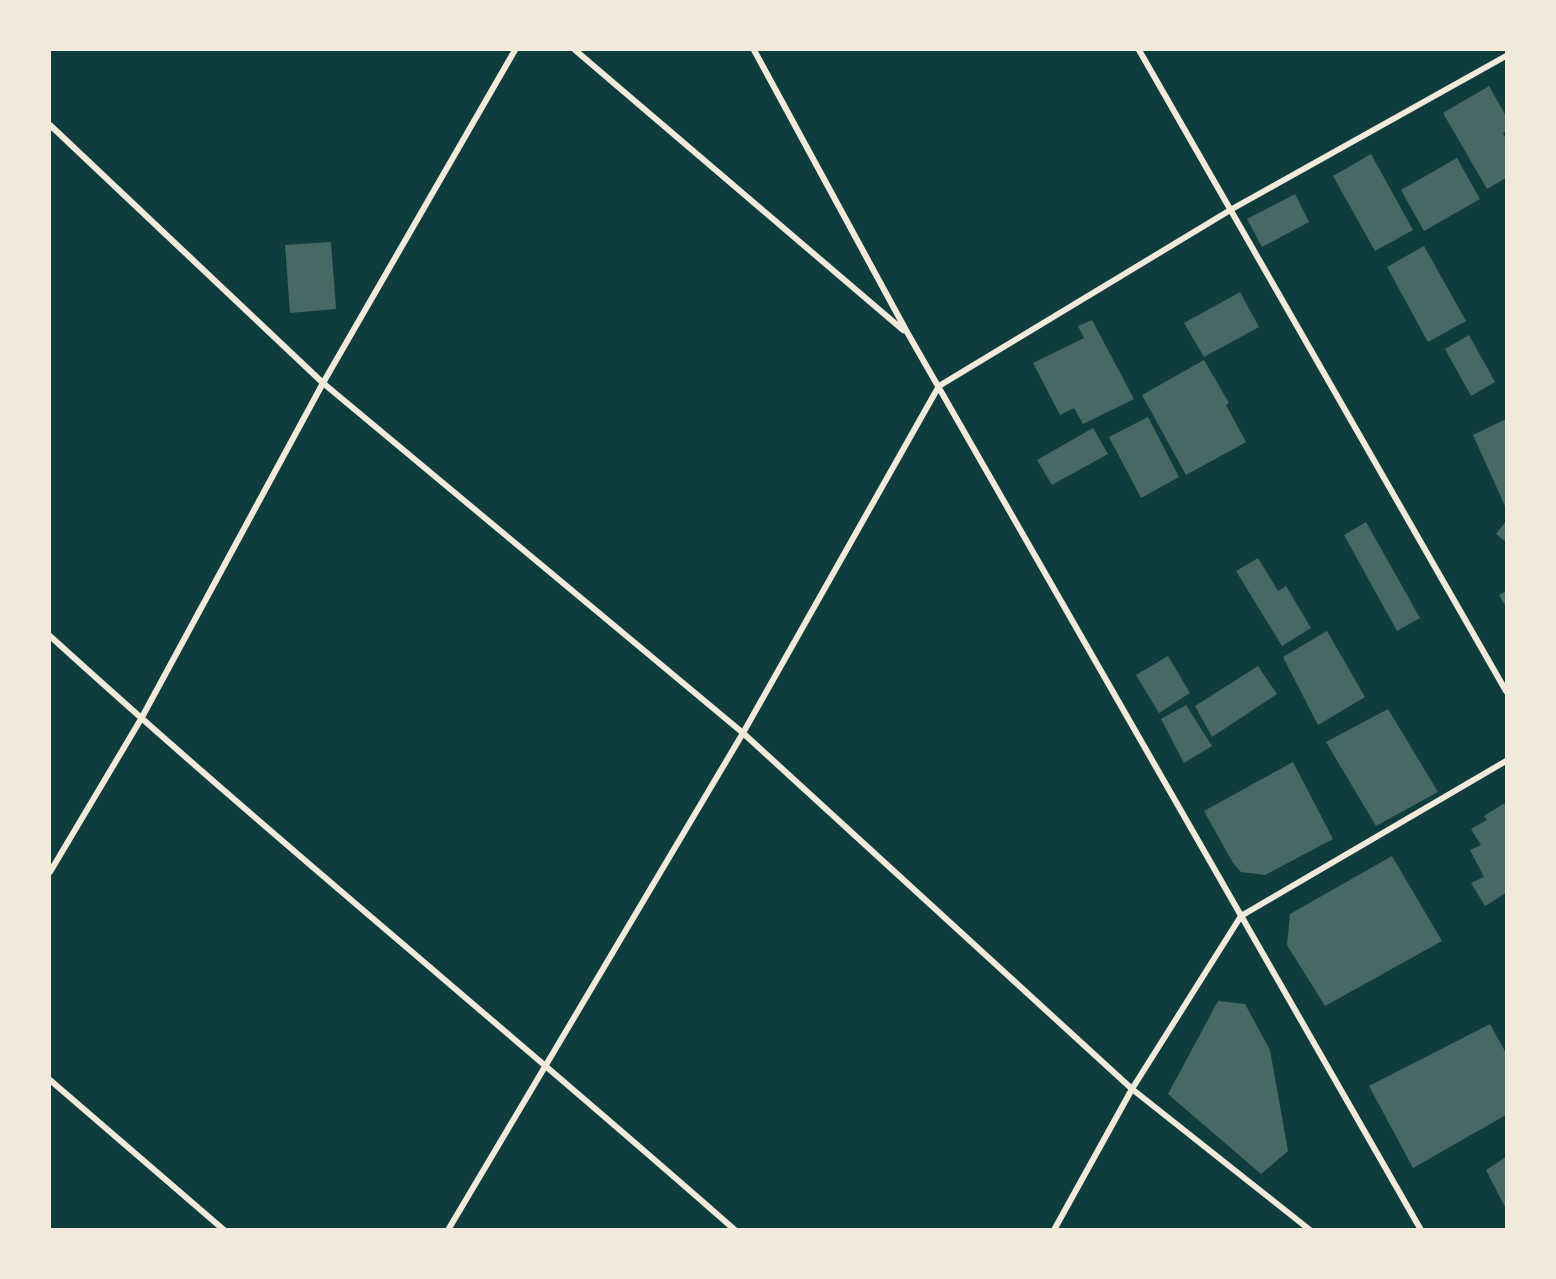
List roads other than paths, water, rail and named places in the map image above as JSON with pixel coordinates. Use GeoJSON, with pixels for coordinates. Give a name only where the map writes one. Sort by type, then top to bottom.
{"type":"FeatureCollection","features":[{"type":"Feature","properties":{"kind":"street"},"geometry":{"type":"LineString","coordinates":[[50,872],[141,719],[323,383],[515,50]]}},
{"type":"Feature","properties":{"kind":"street"},"geometry":{"type":"LineString","coordinates":[[575,50],[907,332]]}},
{"type":"Feature","properties":{"kind":"street"},"geometry":{"type":"LineString","coordinates":[[754,50],[907,332],[1421,1230]]}},
{"type":"Feature","properties":{"kind":"street"},"geometry":{"type":"LineString","coordinates":[[1138,50],[1232,209],[1506,691]]}},
{"type":"Feature","properties":{"kind":"street"},"geometry":{"type":"LineString","coordinates":[[448,1230],[545,1063],[743,733],[939,386],[1232,209],[1506,56]]}},
{"type":"Feature","properties":{"kind":"street"},"geometry":{"type":"LineString","coordinates":[[50,124],[323,383],[743,733],[1132,1089],[1310,1230]]}},
{"type":"Feature","properties":{"kind":"street"},"geometry":{"type":"LineString","coordinates":[[50,636],[141,719],[545,1063],[735,1230]]}},
{"type":"Feature","properties":{"kind":"street"},"geometry":{"type":"LineString","coordinates":[[1054,1230],[1132,1089],[1241,916],[1506,761]]}},
{"type":"Feature","properties":{"kind":"street"},"geometry":{"type":"LineString","coordinates":[[50,1080],[224,1230]]}}]}
